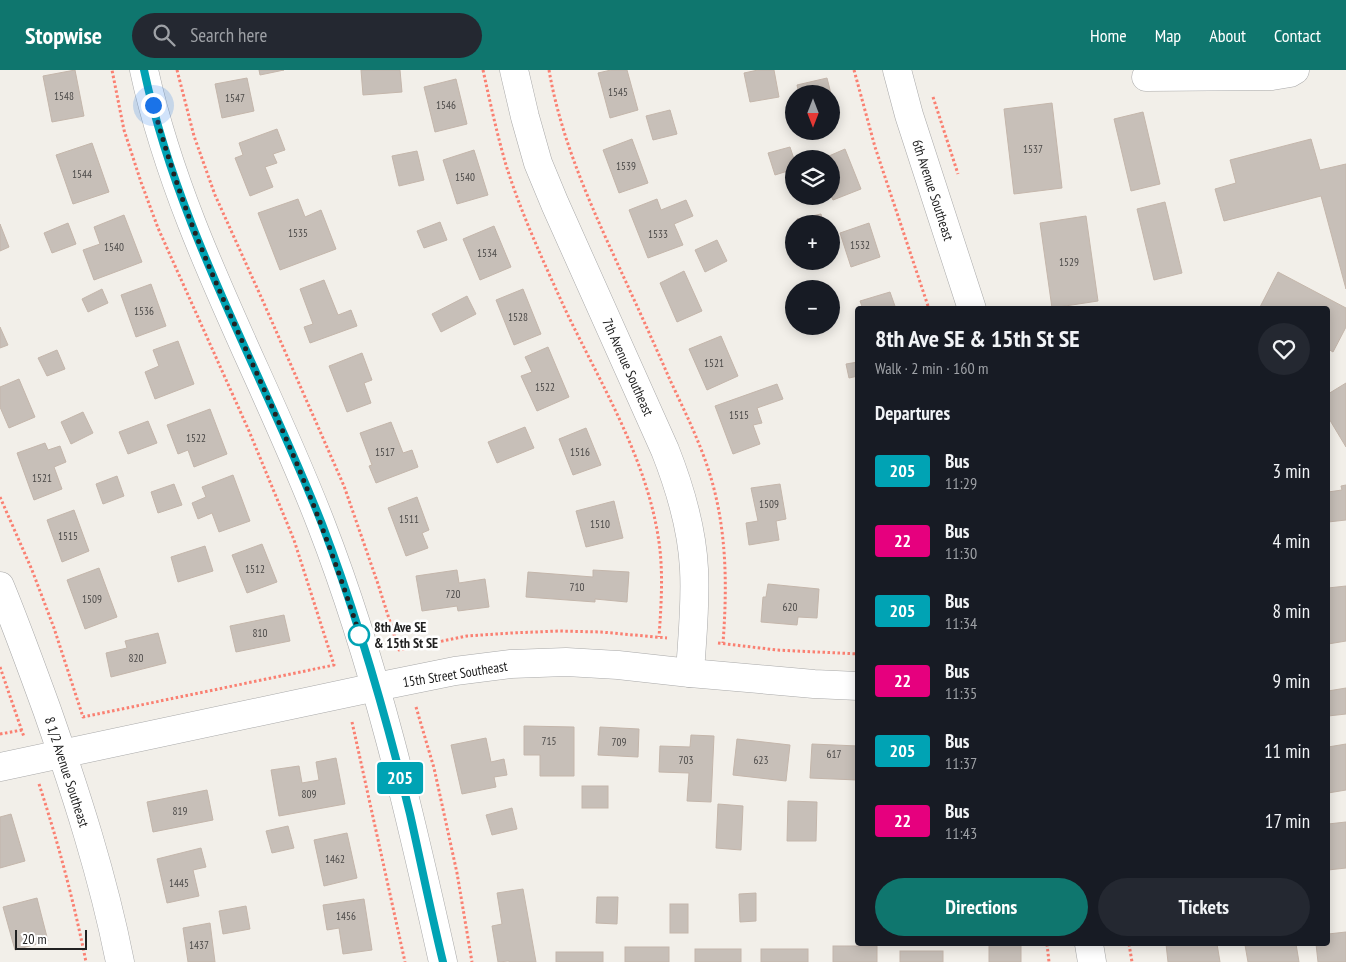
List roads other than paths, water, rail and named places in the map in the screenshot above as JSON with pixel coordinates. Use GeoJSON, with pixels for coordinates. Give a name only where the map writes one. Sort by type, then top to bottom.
{"type":"FeatureCollection","features":[{"type":"Feature","properties":{"kind":"street"},"geometry":{"type":"LineString","coordinates":[[144,70],[162,138],[180,194],[203,252],[296,463],[343,583],[376,687],[409,813],[442,962]]}},
{"type":"Feature","properties":{"kind":"street","name":"7th Avenue Southeast"},"geometry":{"type":"LineString","coordinates":[[514,70],[538,163],[665,450],[684,502],[694,568],[690,673]]}},
{"type":"Feature","properties":{"kind":"street","name":"6th Avenue Southeast"},"geometry":{"type":"LineString","coordinates":[[897,70],[909,115],[971,306]]}},
{"type":"Feature","properties":{"kind":"street"},"geometry":{"type":"LineString","coordinates":[[1146,77],[1272,76],[1290,74],[1295,70]]}},
{"type":"Feature","properties":{"kind":"street","name":"8 1/2 Avenue Southeast"},"geometry":{"type":"LineString","coordinates":[[0,586],[18,629],[62,753],[92,847],[120,962]]}},
{"type":"Feature","properties":{"kind":"street","name":"15th Street Southeast"},"geometry":{"type":"LineString","coordinates":[[0,767],[455,671],[512,664],[566,662],[618,665],[814,684],[855,686]]}},
{"type":"Feature","properties":{"kind":"street"},"geometry":{"type":"LineString","coordinates":[[1089,946],[1092,962]]}},
{"type":"Feature","properties":{"kind":"place","name":"8th Ave SE & 15th St SE"},"geometry":{"type":"Point","coordinates":[359,635]}}]}
